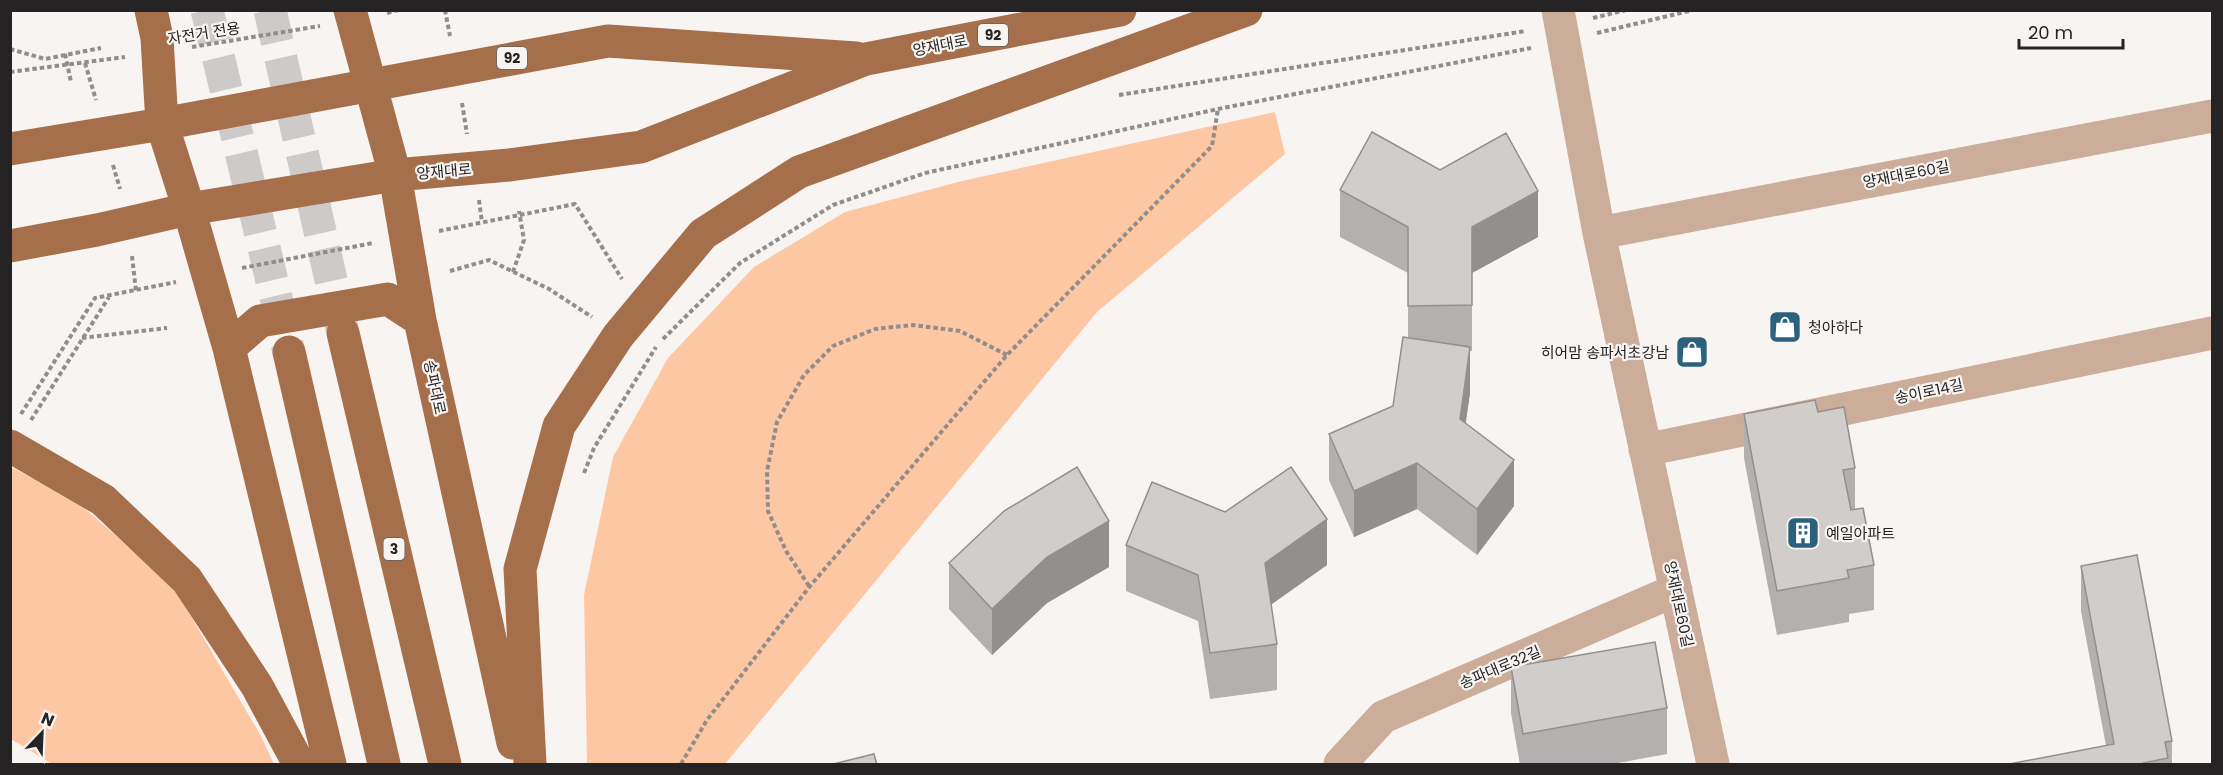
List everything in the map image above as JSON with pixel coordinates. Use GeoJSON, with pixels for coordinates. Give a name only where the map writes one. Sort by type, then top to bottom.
{"type":"FeatureCollection","features":[{"type":"Feature","properties":{"kind":"main road"},"geometry":{"type":"LineString","coordinates":[[151,10],[157,38],[162,124],[229,348],[330,765]]}},
{"type":"Feature","properties":{"kind":"main road","name":"양재대로"},"geometry":{"type":"LineString","coordinates":[[10,246],[128,224],[189,209],[395,176],[641,147],[866,59],[1120,10]]}},
{"type":"Feature","properties":{"kind":"main road"},"geometry":{"type":"LineString","coordinates":[[530,765],[520,569],[559,426],[618,336],[703,234],[799,172],[1246,10]]}},
{"type":"Feature","properties":{"kind":"main road","name":"송파대로"},"geometry":{"type":"LineString","coordinates":[[352,15],[395,176],[420,320],[518,765]]}},
{"type":"Feature","properties":{"kind":"main road","name":"양재대로"},"geometry":{"type":"LineString","coordinates":[[10,149],[162,124],[608,41],[866,59]]}},
{"type":"Feature","properties":{"kind":"main road"},"geometry":{"type":"LineString","coordinates":[[229,348],[260,321],[388,299],[420,320]]}},
{"type":"Feature","properties":{"kind":"main road","name":"3"},"geometry":{"type":"LineString","coordinates":[[343,333],[445,765]]}},
{"type":"Feature","properties":{"kind":"main road"},"geometry":{"type":"LineString","coordinates":[[289,352],[384,765]]}},
{"type":"Feature","properties":{"kind":"main road"},"geometry":{"type":"LineString","coordinates":[[14,438],[103,500],[187,579],[257,686],[300,765]]}},
{"type":"Feature","properties":{"kind":"street","name":"양재대로60길"},"geometry":{"type":"LineString","coordinates":[[1560,26],[1599,233],[1713,765]]}},
{"type":"Feature","properties":{"kind":"street","name":"양재대로60길"},"geometry":{"type":"LineString","coordinates":[[1599,233],[2212,116]]}},
{"type":"Feature","properties":{"kind":"street","name":"송이로14길"},"geometry":{"type":"LineString","coordinates":[[1645,450],[2212,333]]}},
{"type":"Feature","properties":{"kind":"street","name":"송파대로32길"},"geometry":{"type":"LineString","coordinates":[[1340,765],[1383,717],[1676,590]]}},
{"type":"Feature","properties":{"kind":"path","name":"자전거 전용"},"geometry":{"type":"LineString","coordinates":[[10,72],[158,53],[352,15],[398,10]]}},
{"type":"Feature","properties":{"kind":"path"},"geometry":{"type":"LineString","coordinates":[[445,10],[483,222]]}},
{"type":"Feature","properties":{"kind":"path"},"geometry":{"type":"LineString","coordinates":[[673,330],[740,262],[833,205],[925,173],[1218,109],[1626,10]]}},
{"type":"Feature","properties":{"kind":"path"},"geometry":{"type":"LineString","coordinates":[[1111,96],[1560,26],[1693,10]]}},
{"type":"Feature","properties":{"kind":"path"},"geometry":{"type":"LineString","coordinates":[[10,49],[45,59],[100,48]]}},
{"type":"Feature","properties":{"kind":"path"},"geometry":{"type":"LineString","coordinates":[[65,54],[71,82]]}},
{"type":"Feature","properties":{"kind":"path"},"geometry":{"type":"LineString","coordinates":[[86,63],[128,224],[136,291]]}},
{"type":"Feature","properties":{"kind":"path"},"geometry":{"type":"LineString","coordinates":[[681,765],[707,720],[810,586],[1007,355],[1212,146],[1218,109]]}},
{"type":"Feature","properties":{"kind":"path"},"geometry":{"type":"LineString","coordinates":[[14,438],[95,298],[519,213],[575,204],[626,286],[646,302]]}},
{"type":"Feature","properties":{"kind":"path"},"geometry":{"type":"LineString","coordinates":[[513,272],[525,240],[519,213]]}},
{"type":"Feature","properties":{"kind":"path"},"geometry":{"type":"LineString","coordinates":[[450,271],[489,260],[549,289],[599,322]]}},
{"type":"Feature","properties":{"kind":"path"},"geometry":{"type":"LineString","coordinates":[[14,438],[109,296]]}},
{"type":"Feature","properties":{"kind":"path"},"geometry":{"type":"LineString","coordinates":[[810,586],[786,551],[768,511],[766,471],[777,422],[804,375],[833,346],[875,329],[913,325],[960,331],[1007,355]]}},
{"type":"Feature","properties":{"kind":"path"},"geometry":{"type":"LineString","coordinates":[[81,338],[167,328]]}},
{"type":"Feature","properties":{"kind":"path"},"geometry":{"type":"LineString","coordinates":[[582,481],[594,448],[649,359]]}},
{"type":"Feature","properties":{"kind":"shaded area"},"geometry":{"type":"Polygon","coordinates":[[[1275,112],[1285,154],[1097,312],[725,764],[587,764],[584,595],[613,457],[668,358],[754,267],[845,212],[962,181],[1275,112]]]}},
{"type":"Feature","properties":{"kind":"shaded area"},"geometry":{"type":"Polygon","coordinates":[[[10,467],[70,496],[172,584],[261,736],[274,764],[52,764],[11,739],[10,467]]]}},
{"type":"Feature","properties":{"kind":"building"},"geometry":{"type":"Polygon","coordinates":[[[1372,132],[1440,170],[1506,133],[1538,191],[1472,227],[1472,305],[1408,306],[1408,227],[1340,190],[1372,132]]]}},
{"type":"Feature","properties":{"kind":"building"},"geometry":{"type":"Polygon","coordinates":[[[1403,337],[1470,347],[1460,419],[1514,460],[1477,509],[1417,463],[1354,491],[1329,434],[1393,406],[1403,337]]]}},
{"type":"Feature","properties":{"kind":"building","name":"예일아파트"},"geometry":{"type":"Polygon","coordinates":[[[1815,400],[1818,412],[1844,407],[1855,468],[1843,470],[1851,510],[1863,508],[1874,565],[1847,570],[1849,578],[1777,591],[1744,414],[1815,400]]]}},
{"type":"Feature","properties":{"kind":"building"},"geometry":{"type":"Polygon","coordinates":[[[1077,467],[1109,521],[1047,557],[992,609],[949,563],[1004,511],[1077,467]]]}},
{"type":"Feature","properties":{"kind":"building"},"geometry":{"type":"Polygon","coordinates":[[[1291,467],[1327,519],[1265,563],[1277,644],[1210,653],[1198,575],[1126,545],[1152,482],[1225,512],[1291,467]]]}},
{"type":"Feature","properties":{"kind":"building"},"geometry":{"type":"Polygon","coordinates":[[[2137,555],[2172,741],[2165,742],[2168,758],[2143,763],[2143,765],[2004,765],[2114,744],[2081,566],[2137,555]]]}},
{"type":"Feature","properties":{"kind":"building"},"geometry":{"type":"Polygon","coordinates":[[[1655,642],[1667,708],[1523,734],[1511,667],[1655,642]]]}},
{"type":"Feature","properties":{"kind":"building"},"geometry":{"type":"Polygon","coordinates":[[[874,754],[877,765],[829,765],[874,754]]]}},
{"type":"Feature","properties":{"kind":"tunnel"},"geometry":{"type":"LineString","coordinates":[[207,10],[289,352]]}},
{"type":"Feature","properties":{"kind":"tunnel"},"geometry":{"type":"LineString","coordinates":[[270,10],[343,333]]}},
{"type":"Feature","properties":{"kind":"place","name":"청아하다"},"geometry":{"type":"Point","coordinates":[1785,327]}},
{"type":"Feature","properties":{"kind":"place","name":"히어맘 송파서초강남"},"geometry":{"type":"Point","coordinates":[1692,352]}},
{"type":"Feature","properties":{"kind":"place","name":"예일아파트"},"geometry":{"type":"Point","coordinates":[1803,533]}}]}
